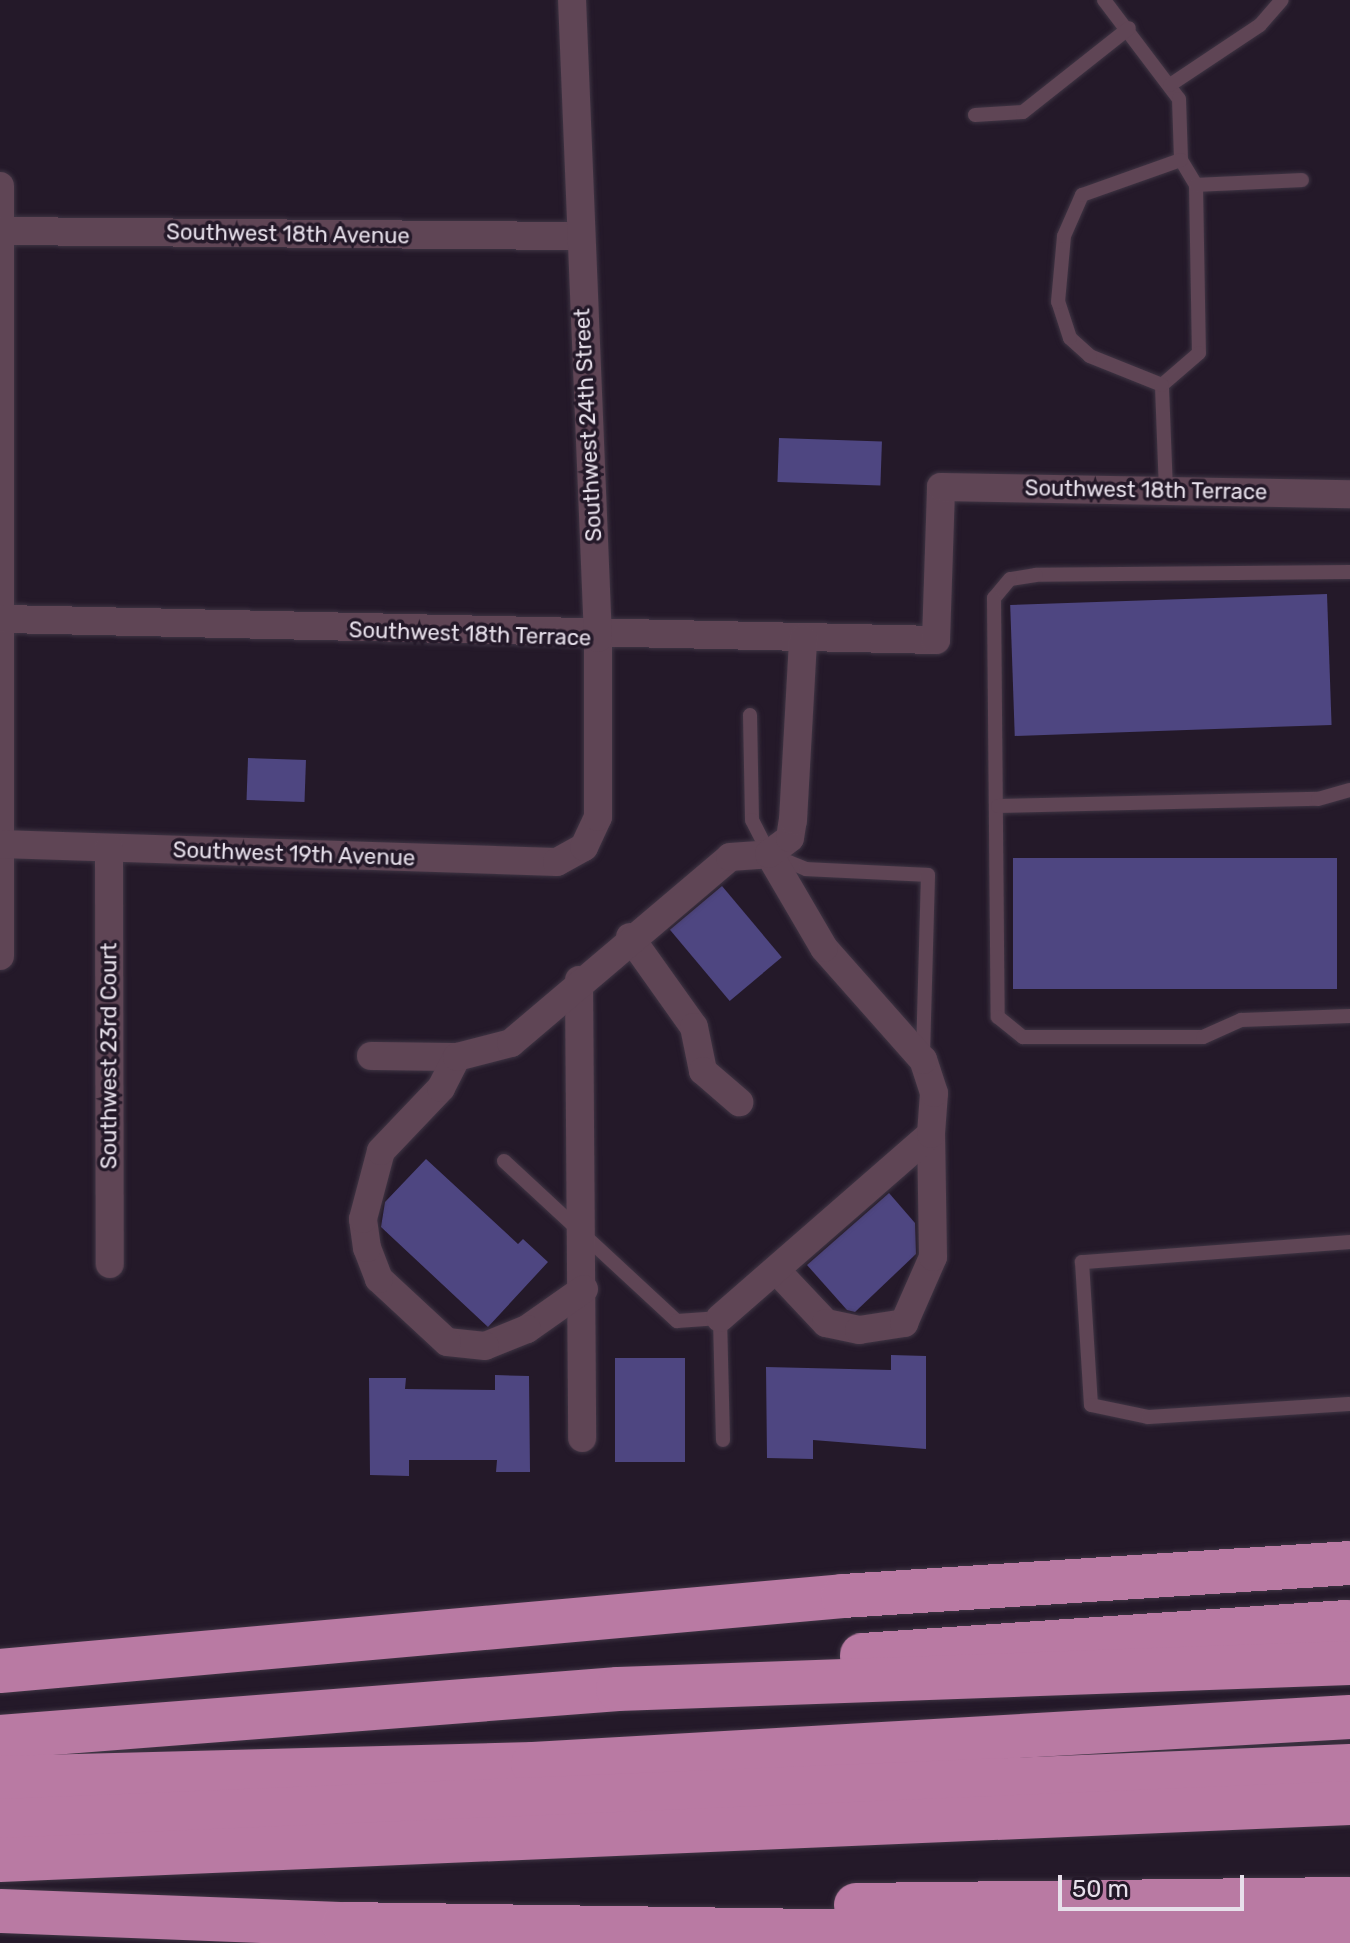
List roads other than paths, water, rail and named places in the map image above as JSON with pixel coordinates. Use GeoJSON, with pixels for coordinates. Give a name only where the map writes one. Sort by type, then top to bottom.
{"type":"FeatureCollection","features":[{"type":"Feature","properties":{"kind":"highway"},"geometry":{"type":"LineString","coordinates":[[921,1590],[1048,1558],[1350,1534]]}},
{"type":"Feature","properties":{"kind":"highway"},"geometry":{"type":"LineString","coordinates":[[0,1671],[921,1590],[1350,1563]]}},
{"type":"Feature","properties":{"kind":"highway"},"geometry":{"type":"LineString","coordinates":[[618,1689],[921,1649],[1350,1622]]}},
{"type":"Feature","properties":{"kind":"highway"},"geometry":{"type":"LineString","coordinates":[[0,1737],[618,1689],[1350,1663]]}},
{"type":"Feature","properties":{"kind":"highway"},"geometry":{"type":"LineString","coordinates":[[0,1778],[533,1764],[1350,1717]]}},
{"type":"Feature","properties":{"kind":"highway"},"geometry":{"type":"LineString","coordinates":[[0,1821],[1350,1766]]}},
{"type":"Feature","properties":{"kind":"highway"},"geometry":{"type":"LineString","coordinates":[[0,1860],[1350,1803]]}},
{"type":"Feature","properties":{"kind":"highway"},"geometry":{"type":"LineString","coordinates":[[0,1879],[1350,1826]]}},
{"type":"Feature","properties":{"kind":"highway"},"geometry":{"type":"LineString","coordinates":[[494,1925],[1042,1899],[1350,1899]]}},
{"type":"Feature","properties":{"kind":"highway"},"geometry":{"type":"LineString","coordinates":[[0,1911],[494,1925],[1350,1939]]}},
{"type":"Feature","properties":{"kind":"street","name":"Southwest 24th Street"},"geometry":{"type":"LineString","coordinates":[[572,0],[577,236],[598,638],[598,817],[584,847]]}},
{"type":"Feature","properties":{"kind":"street"},"geometry":{"type":"LineString","coordinates":[[0,186],[5,619],[0,956]]}},
{"type":"Feature","properties":{"kind":"street","name":"Southwest 18th Avenue"},"geometry":{"type":"LineString","coordinates":[[0,231],[577,236]]}},
{"type":"Feature","properties":{"kind":"street","name":"Southwest 18th Terrace"},"geometry":{"type":"LineString","coordinates":[[5,619],[598,638],[936,640],[941,487],[1350,494]]}},
{"type":"Feature","properties":{"kind":"street"},"geometry":{"type":"LineString","coordinates":[[371,1056],[457,1057],[511,1043],[579,980],[730,857],[769,854],[790,838],[803,639]]}},
{"type":"Feature","properties":{"kind":"street","name":"Southwest 19th Avenue"},"geometry":{"type":"LineString","coordinates":[[2,844],[557,862],[584,847]]}},
{"type":"Feature","properties":{"kind":"street","name":"Southwest 23rd Court"},"geometry":{"type":"LineString","coordinates":[[109,848],[110,1264]]}},
{"type":"Feature","properties":{"kind":"street"},"geometry":{"type":"LineString","coordinates":[[769,854],[824,948],[923,1060],[934,1093],[931,1134],[933,1257],[904,1323],[859,1330],[826,1323],[776,1270]]}},
{"type":"Feature","properties":{"kind":"street"},"geometry":{"type":"LineString","coordinates":[[630,937],[694,1027],[703,1071],[739,1102]]}},
{"type":"Feature","properties":{"kind":"street"},"geometry":{"type":"LineString","coordinates":[[579,980],[584,1228],[582,1438]]}},
{"type":"Feature","properties":{"kind":"street"},"geometry":{"type":"LineString","coordinates":[[457,1057],[441,1088],[381,1151],[363,1219],[379,1279],[447,1342],[485,1346],[527,1329],[584,1289]]}},
{"type":"Feature","properties":{"kind":"street"},"geometry":{"type":"LineString","coordinates":[[720,1318],[931,1134]]}},
{"type":"Feature","properties":{"kind":"lane"},"geometry":{"type":"LineString","coordinates":[[1104,0],[1129,28],[1179,99],[1181,160],[1196,185],[1199,353],[1162,385]]}},
{"type":"Feature","properties":{"kind":"lane"},"geometry":{"type":"LineString","coordinates":[[1170,85],[1260,25],[1282,0]]}},
{"type":"Feature","properties":{"kind":"lane"},"geometry":{"type":"LineString","coordinates":[[975,115],[1023,112],[1129,28]]}},
{"type":"Feature","properties":{"kind":"lane"},"geometry":{"type":"LineString","coordinates":[[1162,385],[1090,356],[1070,338],[1058,302],[1064,236],[1082,195],[1181,160]]}},
{"type":"Feature","properties":{"kind":"lane"},"geometry":{"type":"LineString","coordinates":[[1196,185],[1302,180]]}},
{"type":"Feature","properties":{"kind":"lane"},"geometry":{"type":"LineString","coordinates":[[1162,385],[1166,491]]}},
{"type":"Feature","properties":{"kind":"lane"},"geometry":{"type":"LineString","coordinates":[[1350,572],[1010,579],[994,598],[998,1017],[1023,1037],[1203,1037],[1241,1020],[1350,1016]]}},
{"type":"Feature","properties":{"kind":"lane"},"geometry":{"type":"LineString","coordinates":[[750,715],[752,820],[769,854],[806,869],[928,875],[923,1060]]}},
{"type":"Feature","properties":{"kind":"lane"},"geometry":{"type":"LineString","coordinates":[[998,806],[1318,799],[1350,790]]}},
{"type":"Feature","properties":{"kind":"lane"},"geometry":{"type":"LineString","coordinates":[[504,1161],[567,1224],[584,1228],[677,1321],[720,1318],[723,1440]]}},
{"type":"Feature","properties":{"kind":"lane"},"geometry":{"type":"LineString","coordinates":[[1350,1242],[1082,1262],[1091,1405],[1148,1417],[1350,1404]]}}]}
